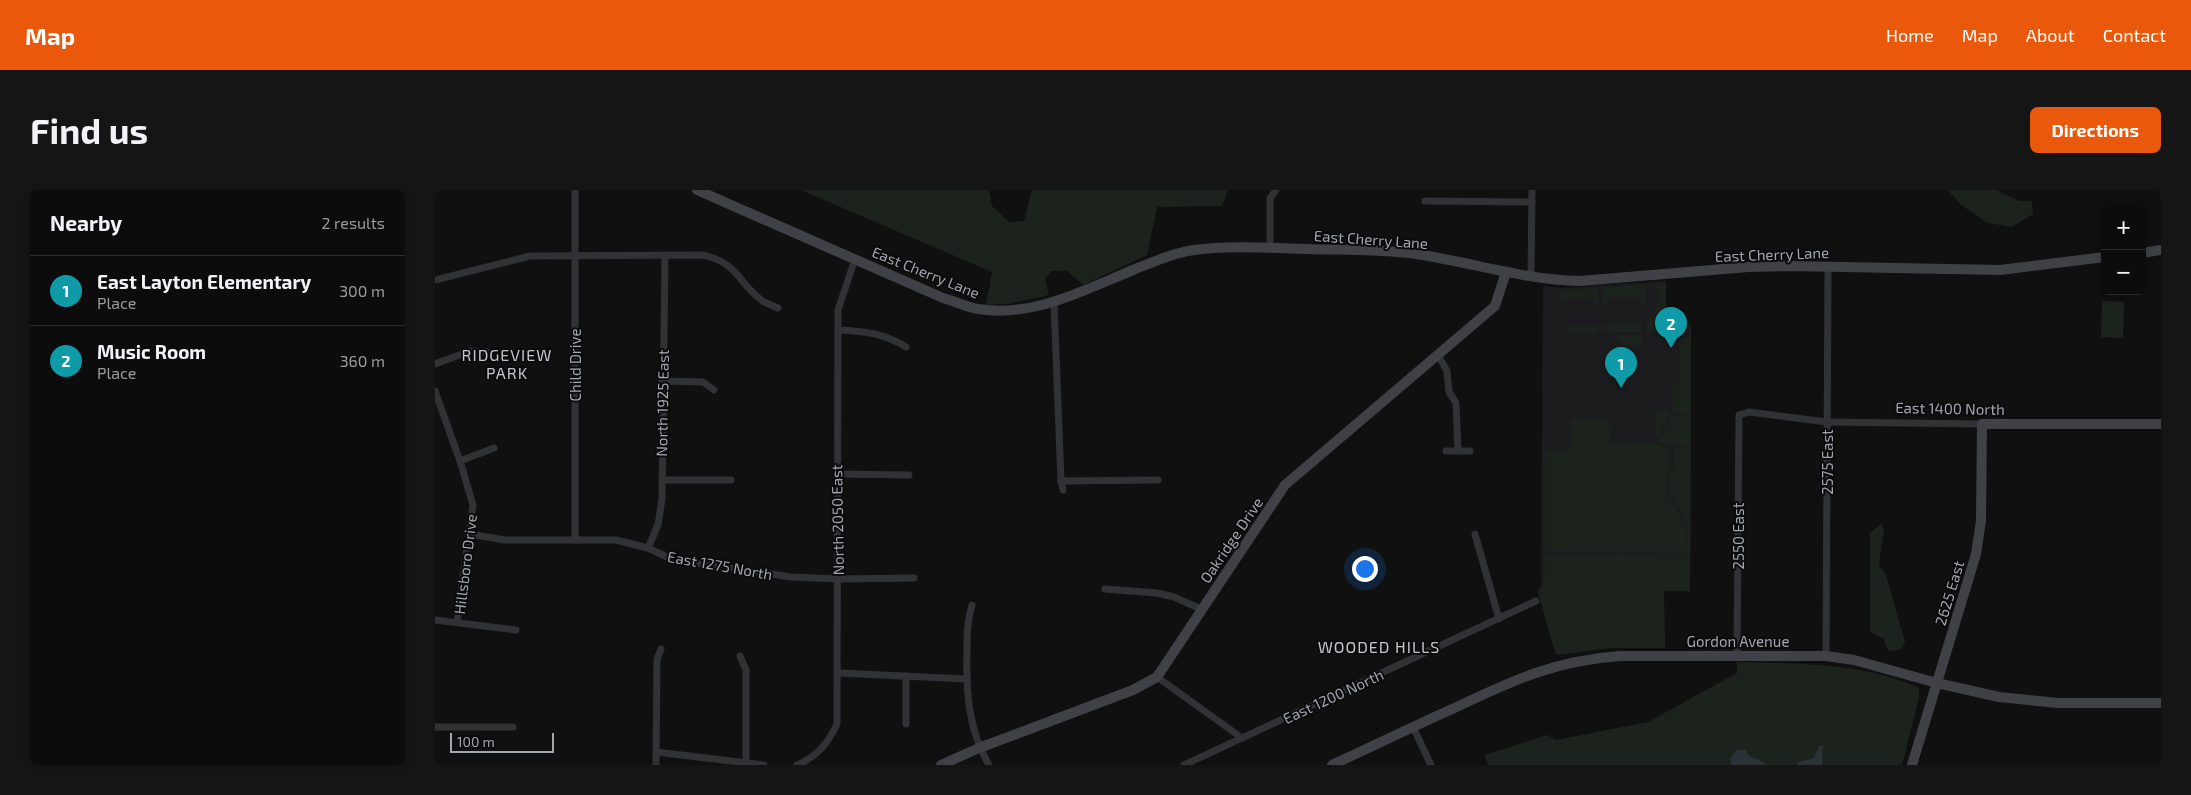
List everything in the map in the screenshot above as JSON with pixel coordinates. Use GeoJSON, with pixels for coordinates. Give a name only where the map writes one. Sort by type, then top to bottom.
{"type":"FeatureCollection","features":[{"type":"Feature","properties":{"kind":"street","name":"Child Drive"},"geometry":{"type":"LineString","coordinates":[[575,190],[575,540]]}},
{"type":"Feature","properties":{"kind":"street","name":"East Cherry Lane"},"geometry":{"type":"LineString","coordinates":[[697,190],[943,298],[977,309],[1013,310],[1054,303],[1166,257],[1193,250],[1218,248],[1270,248],[1416,254],[1531,277],[1580,281],[1748,267],[2000,270],[2101,257]]}},
{"type":"Feature","properties":{"kind":"street"},"geometry":{"type":"LineString","coordinates":[[1270,248],[1271,198],[1276,190]]}},
{"type":"Feature","properties":{"kind":"street"},"geometry":{"type":"LineString","coordinates":[[1531,277],[1532,190]]}},
{"type":"Feature","properties":{"kind":"street"},"geometry":{"type":"LineString","coordinates":[[1425,201],[1532,202]]}},
{"type":"Feature","properties":{"kind":"street"},"geometry":{"type":"LineString","coordinates":[[2146,252],[2161,250]]}},
{"type":"Feature","properties":{"kind":"street","name":"North 1925 East"},"geometry":{"type":"LineString","coordinates":[[648,548],[658,525],[662,480],[665,255]]}},
{"type":"Feature","properties":{"kind":"street"},"geometry":{"type":"LineString","coordinates":[[435,280],[530,256],[704,255],[719,259],[731,267],[760,300],[778,308]]}},
{"type":"Feature","properties":{"kind":"street","name":"North 2050 East"},"geometry":{"type":"LineString","coordinates":[[797,765],[814,756],[828,742],[837,724],[839,673],[837,330],[841,297],[855,259]]}},
{"type":"Feature","properties":{"kind":"street","name":"2575 East"},"geometry":{"type":"LineString","coordinates":[[1826,656],[1828,267]]}},
{"type":"Feature","properties":{"kind":"street","name":"Oakridge Drive"},"geometry":{"type":"LineString","coordinates":[[941,765],[979,748],[1133,690],[1157,677],[1285,485],[1495,306],[1506,272]]}},
{"type":"Feature","properties":{"kind":"street"},"geometry":{"type":"LineString","coordinates":[[1054,303],[1061,481],[1063,490]]}},
{"type":"Feature","properties":{"kind":"street"},"geometry":{"type":"LineString","coordinates":[[837,330],[878,334],[893,338],[906,347]]}},
{"type":"Feature","properties":{"kind":"street"},"geometry":{"type":"LineString","coordinates":[[435,364],[471,351],[487,352]]}},
{"type":"Feature","properties":{"kind":"street"},"geometry":{"type":"LineString","coordinates":[[1438,355],[1447,371],[1449,392],[1456,403],[1458,451]]}},
{"type":"Feature","properties":{"kind":"street"},"geometry":{"type":"LineString","coordinates":[[662,381],[703,382],[714,390]]}},
{"type":"Feature","properties":{"kind":"street","name":"Hillsboro Drive"},"geometry":{"type":"LineString","coordinates":[[435,391],[460,461],[473,505],[457,622]]}},
{"type":"Feature","properties":{"kind":"street","name":"East 1400 North"},"geometry":{"type":"LineString","coordinates":[[1739,415],[1749,412],[1827,422],[2161,424]]}},
{"type":"Feature","properties":{"kind":"street","name":"2550 East"},"geometry":{"type":"LineString","coordinates":[[1737,656],[1739,415]]}},
{"type":"Feature","properties":{"kind":"street","name":"2625 East"},"geometry":{"type":"LineString","coordinates":[[1912,765],[1976,554],[1981,521],[1982,424]]}},
{"type":"Feature","properties":{"kind":"street"},"geometry":{"type":"LineString","coordinates":[[460,461],[494,448]]}},
{"type":"Feature","properties":{"kind":"street"},"geometry":{"type":"LineString","coordinates":[[1446,451],[1470,451]]}},
{"type":"Feature","properties":{"kind":"street"},"geometry":{"type":"LineString","coordinates":[[837,474],[909,475]]}},
{"type":"Feature","properties":{"kind":"street"},"geometry":{"type":"LineString","coordinates":[[662,480],[731,480]]}},
{"type":"Feature","properties":{"kind":"street"},"geometry":{"type":"LineString","coordinates":[[1061,481],[1158,480]]}},
{"type":"Feature","properties":{"kind":"street","name":"East 1275 North"},"geometry":{"type":"LineString","coordinates":[[469,534],[505,540],[616,540],[648,548],[671,559],[791,577],[838,579],[914,578]]}},
{"type":"Feature","properties":{"kind":"street"},"geometry":{"type":"LineString","coordinates":[[1475,534],[1499,619]]}},
{"type":"Feature","properties":{"kind":"street"},"geometry":{"type":"LineString","coordinates":[[1105,589],[1157,592],[1174,597],[1203,610]]}},
{"type":"Feature","properties":{"kind":"street","name":"East 1200 North"},"geometry":{"type":"LineString","coordinates":[[1184,765],[1536,601]]}},
{"type":"Feature","properties":{"kind":"street"},"geometry":{"type":"LineString","coordinates":[[972,605],[967,620],[966,679],[969,716],[979,748],[989,765]]}},
{"type":"Feature","properties":{"kind":"street"},"geometry":{"type":"LineString","coordinates":[[435,620],[516,630]]}},
{"type":"Feature","properties":{"kind":"street"},"geometry":{"type":"LineString","coordinates":[[656,765],[657,658],[661,649]]}},
{"type":"Feature","properties":{"kind":"street"},"geometry":{"type":"LineString","coordinates":[[740,656],[746,670],[746,763]]}},
{"type":"Feature","properties":{"kind":"street","name":"Gordon Avenue"},"geometry":{"type":"LineString","coordinates":[[1332,765],[1514,680],[1564,663],[1620,656],[1826,656],[1854,660],[1937,683],[1999,697],[2029,701],[2161,703]]}},
{"type":"Feature","properties":{"kind":"street"},"geometry":{"type":"LineString","coordinates":[[839,673],[966,679]]}},
{"type":"Feature","properties":{"kind":"street"},"geometry":{"type":"LineString","coordinates":[[906,676],[906,724]]}},
{"type":"Feature","properties":{"kind":"street"},"geometry":{"type":"LineString","coordinates":[[1157,677],[1242,738]]}},
{"type":"Feature","properties":{"kind":"street"},"geometry":{"type":"LineString","coordinates":[[435,727],[513,727]]}},
{"type":"Feature","properties":{"kind":"street"},"geometry":{"type":"LineString","coordinates":[[1413,727],[1431,765]]}},
{"type":"Feature","properties":{"kind":"street"},"geometry":{"type":"LineString","coordinates":[[656,752],[764,765]]}},
{"type":"Feature","properties":{"kind":"shaded area"},"geometry":{"type":"Polygon","coordinates":[[[801,190],[989,190],[992,206],[1009,222],[1024,221],[1032,190],[1228,190],[1222,206],[1157,207],[1147,255],[1083,285],[1067,271],[1052,271],[1045,279],[1049,295],[1008,304],[986,305],[992,272],[801,190]]]}},
{"type":"Feature","properties":{"kind":"shaded area"},"geometry":{"type":"Polygon","coordinates":[[[1948,190],[1996,190],[2019,201],[2032,201],[2033,214],[2012,227],[1988,223],[1961,205],[1948,190]]]}},
{"type":"Feature","properties":{"kind":"shaded area"},"geometry":{"type":"Polygon","coordinates":[[[1666,281],[1666,324],[1691,324],[1690,591],[1664,591],[1665,648],[1610,648],[1556,655],[1538,592],[1541,587],[1543,286],[1562,288],[1666,281]]]}},
{"type":"Feature","properties":{"kind":"shaded area"},"geometry":{"type":"Polygon","coordinates":[[[1666,283],[1666,328],[1660,333],[1647,332],[1646,322],[1654,315],[1657,306],[1657,284],[1666,283]]]}},
{"type":"Feature","properties":{"kind":"shaded area"},"geometry":{"type":"Polygon","coordinates":[[[1646,286],[1645,303],[1639,302],[1642,297],[1611,297],[1607,303],[1602,303],[1603,288],[1646,286]]]}},
{"type":"Feature","properties":{"kind":"shaded area"},"geometry":{"type":"Polygon","coordinates":[[[1598,288],[1599,303],[1593,302],[1596,297],[1568,297],[1564,302],[1559,301],[1559,292],[1561,290],[1598,288]]]}},
{"type":"Feature","properties":{"kind":"shaded area"},"geometry":{"type":"Polygon","coordinates":[[[2102,301],[2124,302],[2123,338],[2101,337],[2102,301]]]}},
{"type":"Feature","properties":{"kind":"shaded area"},"geometry":{"type":"Polygon","coordinates":[[[1642,324],[1641,333],[1602,331],[1605,325],[1642,324]]]}},
{"type":"Feature","properties":{"kind":"shaded area"},"geometry":{"type":"Polygon","coordinates":[[[1691,324],[1691,413],[1676,413],[1673,410],[1673,384],[1680,381],[1680,339],[1689,339],[1689,327],[1680,327],[1680,325],[1691,324]]]}},
{"type":"Feature","properties":{"kind":"shaded area"},"geometry":{"type":"Polygon","coordinates":[[[1569,326],[1597,326],[1599,331],[1597,333],[1570,333],[1569,326]]]}},
{"type":"Feature","properties":{"kind":"shaded area"},"geometry":{"type":"Polygon","coordinates":[[[1618,335],[1641,335],[1643,345],[1622,345],[1622,341],[1618,341],[1618,335]]]}},
{"type":"Feature","properties":{"kind":"shaded area"},"geometry":{"type":"Polygon","coordinates":[[[1655,411],[1670,411],[1660,435],[1655,438],[1655,411]]]}},
{"type":"Feature","properties":{"kind":"shaded area"},"geometry":{"type":"Polygon","coordinates":[[[1670,415],[1691,415],[1691,446],[1669,445],[1659,442],[1670,415]]]}},
{"type":"Feature","properties":{"kind":"shaded area"},"geometry":{"type":"Polygon","coordinates":[[[1571,419],[1609,419],[1610,445],[1657,444],[1668,448],[1668,494],[1685,525],[1685,554],[1545,552],[1545,450],[1567,450],[1574,445],[1571,445],[1571,419]]]}},
{"type":"Feature","properties":{"kind":"shaded area"},"geometry":{"type":"Polygon","coordinates":[[[1674,447],[1691,447],[1690,591],[1664,591],[1665,648],[1610,648],[1556,655],[1538,592],[1544,587],[1545,555],[1686,555],[1687,527],[1682,513],[1670,495],[1670,469],[1674,469],[1674,447]]]}},
{"type":"Feature","properties":{"kind":"shaded area"},"geometry":{"type":"Polygon","coordinates":[[[1881,524],[1884,529],[1879,565],[1886,575],[1905,642],[1902,649],[1888,651],[1884,639],[1870,632],[1870,533],[1881,524]]]}},
{"type":"Feature","properties":{"kind":"shaded area"},"geometry":{"type":"Polygon","coordinates":[[[1737,662],[1806,664],[1852,669],[1897,679],[1919,688],[1919,698],[1902,765],[1488,765],[1485,755],[1547,735],[1556,740],[1648,722],[1737,673],[1737,662]]]}},
{"type":"Feature","properties":{"kind":"shaded area"},"geometry":{"type":"Polygon","coordinates":[[[1823,745],[1822,765],[1797,765],[1798,762],[1814,758],[1819,746],[1823,745]]]}},
{"type":"Feature","properties":{"kind":"shaded area"},"geometry":{"type":"Polygon","coordinates":[[[1737,750],[1746,750],[1749,756],[1767,765],[1731,765],[1730,758],[1737,750]]]}},
{"type":"Feature","properties":{"kind":"place","name":"Music Room"},"geometry":{"type":"Point","coordinates":[1671,348]}},
{"type":"Feature","properties":{"kind":"place","name":"East Layton Elementary"},"geometry":{"type":"Point","coordinates":[1621,388]}},
{"type":"Feature","properties":{"kind":"district","name":"RIDGEVIEW PARK"},"geometry":{"type":"Point","coordinates":[507,363]}},
{"type":"Feature","properties":{"kind":"district","name":"WOODED HILLS"},"geometry":{"type":"Point","coordinates":[1379,646]}}]}
